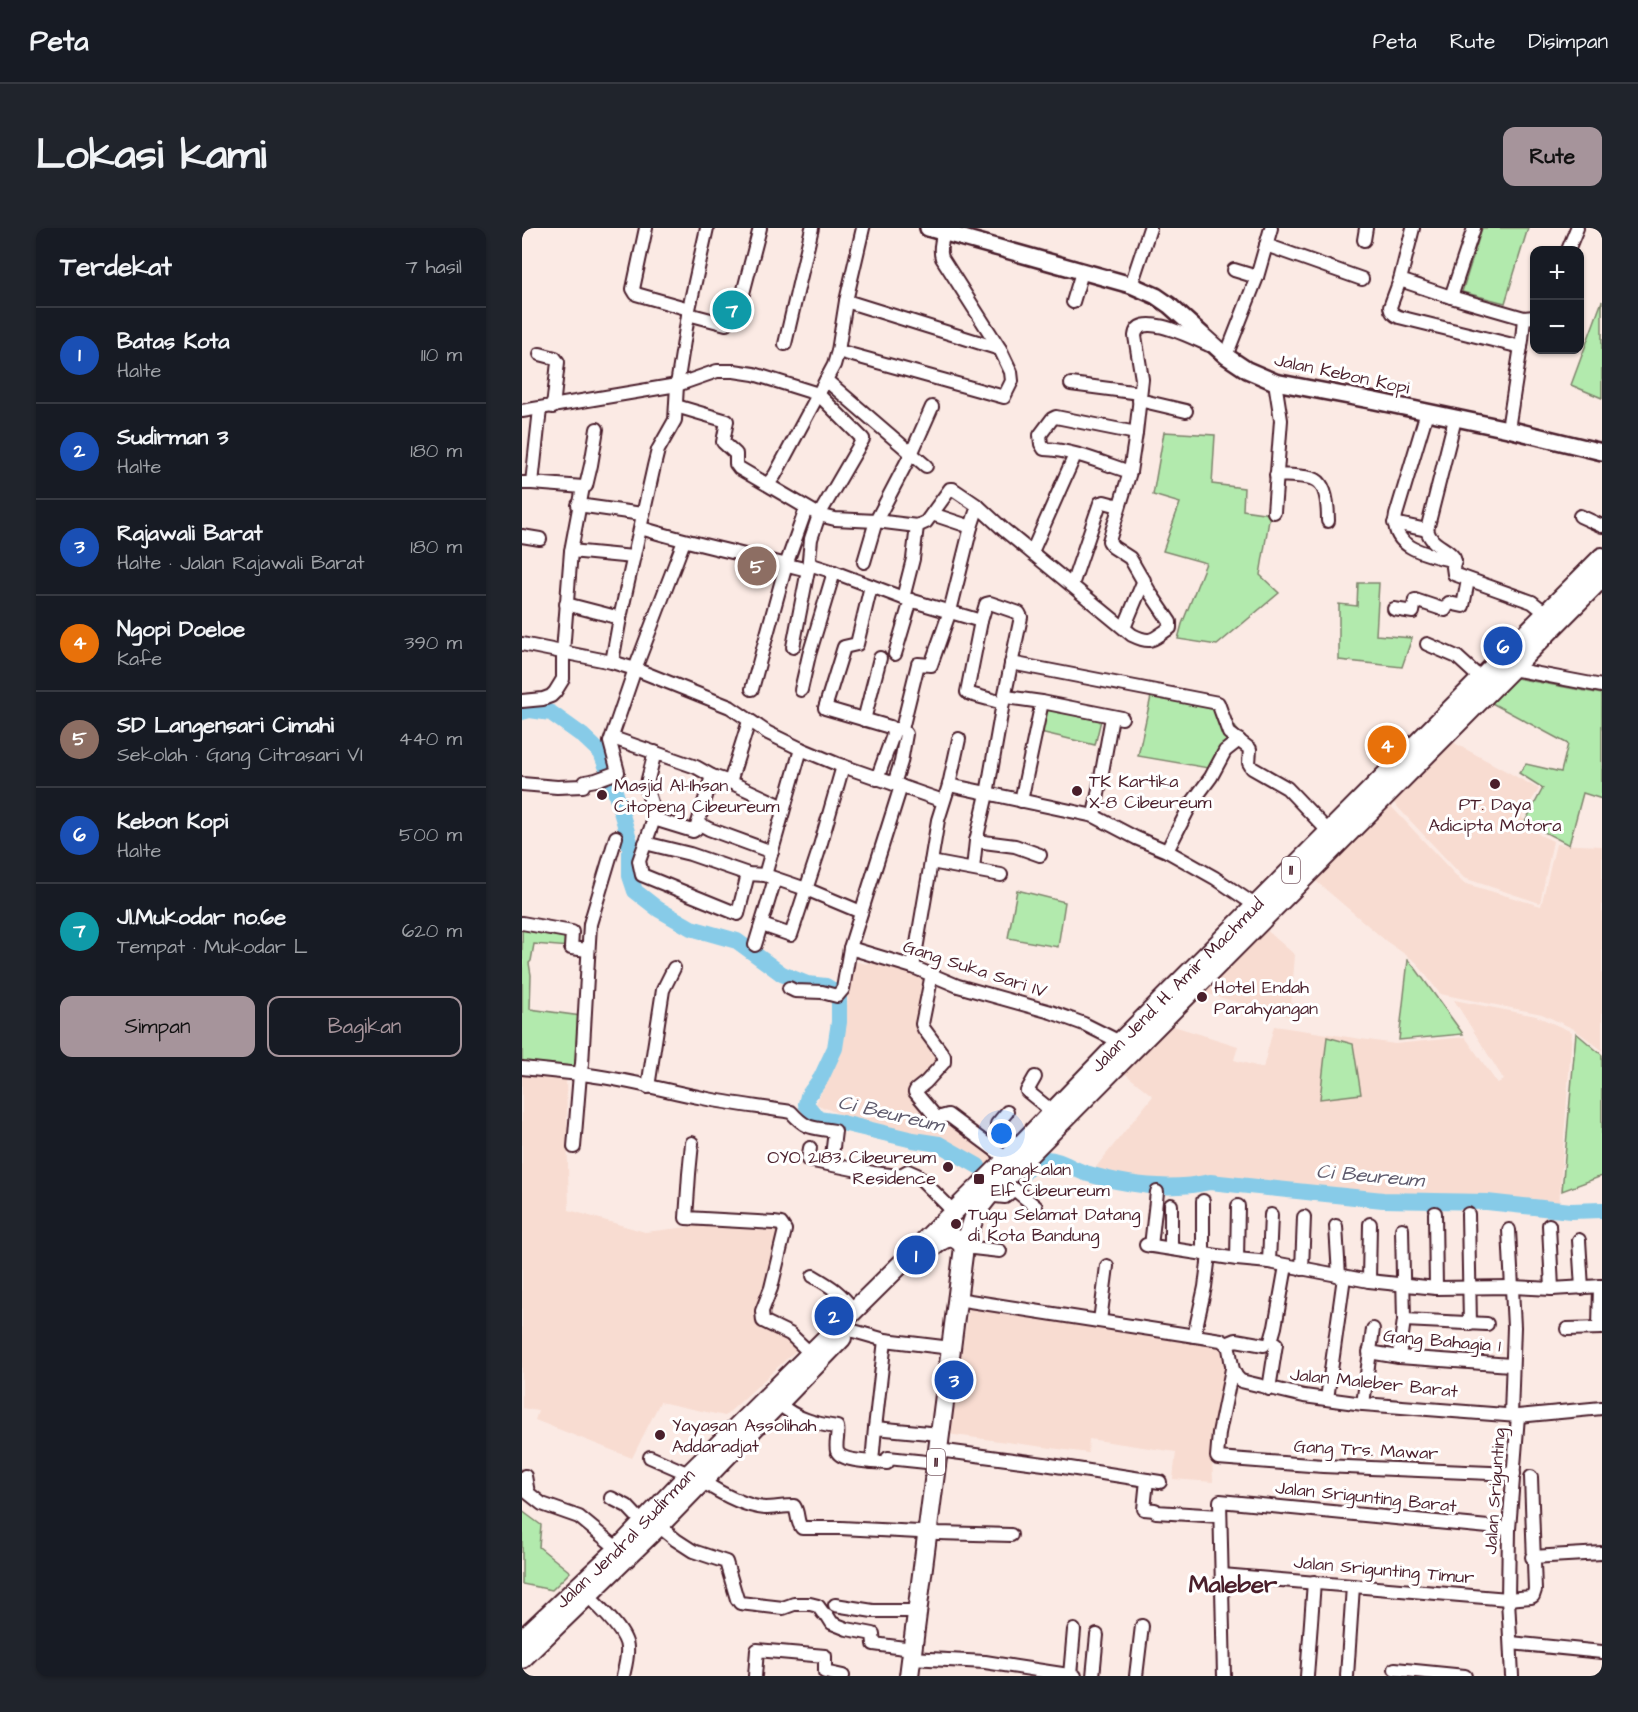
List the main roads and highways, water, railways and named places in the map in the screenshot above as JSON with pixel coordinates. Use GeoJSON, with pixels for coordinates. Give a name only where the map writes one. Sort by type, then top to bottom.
{"type":"FeatureCollection","features":[{"type":"Feature","properties":{"kind":"highway","name":"Jalan Jend. H. Amir Machmud"},"geometry":{"type":"LineString","coordinates":[[986,1192],[1262,910],[1329,832],[1602,557]]}},
{"type":"Feature","properties":{"kind":"highway","name":"Jalan Jend. H. Amir Machmud"},"geometry":{"type":"LineString","coordinates":[[986,1192],[1013,1153],[1120,1042],[1262,910],[1512,669],[1602,578]]}},
{"type":"Feature","properties":{"kind":"highway","name":"Jalan Jendral Sudirman"},"geometry":{"type":"LineString","coordinates":[[696,1478],[779,1404],[810,1353],[953,1211],[986,1192]]}},
{"type":"Feature","properties":{"kind":"highway","name":"11"},"geometry":{"type":"LineString","coordinates":[[910,1661],[964,1247],[976,1212],[986,1192]]}},
{"type":"Feature","properties":{"kind":"highway","name":"Jalan Jendral Sudirman"},"geometry":{"type":"LineString","coordinates":[[522,1659],[529,1638],[583,1592],[791,1382],[850,1330],[938,1243],[951,1238],[962,1243],[964,1247]]}},
{"type":"Feature","properties":{"kind":"highway","name":"Jalan Jendral Sudirman"},"geometry":{"type":"LineString","coordinates":[[583,1592],[618,1549],[651,1524]]}},
{"type":"Feature","properties":{"kind":"main road","name":"Jalan Kebon Kopi"},"geometry":{"type":"LineString","coordinates":[[928,228],[945,230],[1131,285],[1169,305],[1200,335],[1247,370],[1275,382],[1508,429],[1602,452]]}},
{"type":"Feature","properties":{"kind":"waterway","name":"Ci Beureum"},"geometry":{"type":"LineString","coordinates":[[522,712],[530,710],[551,713],[583,736],[601,753],[630,842],[630,876],[635,891],[658,909],[691,928],[737,941],[782,974],[807,984],[826,986],[839,994],[839,1022],[835,1048],[821,1078],[808,1096],[806,1104],[818,1119],[939,1144],[978,1166]]}},
{"type":"Feature","properties":{"kind":"waterway","name":"Ci Beureum"},"geometry":{"type":"LineString","coordinates":[[1005,1185],[1015,1182],[1033,1163],[1046,1159],[1100,1177],[1147,1185],[1179,1186],[1210,1182],[1383,1200],[1487,1202],[1571,1211],[1602,1210]]}},
{"type":"Feature","properties":{"kind":"place","name":"Jl.Mukodar no.6e"},"geometry":{"type":"Point","coordinates":[732,310]}},
{"type":"Feature","properties":{"kind":"place","name":"SD Langensari Cimahi"},"geometry":{"type":"Point","coordinates":[757,566]}},
{"type":"Feature","properties":{"kind":"place","name":"Kebon Kopi"},"geometry":{"type":"Point","coordinates":[1503,646]}},
{"type":"Feature","properties":{"kind":"place","name":"Ngopi Doeloe"},"geometry":{"type":"Point","coordinates":[1387,745]}},
{"type":"Feature","properties":{"kind":"place","name":"PT. Daya Adicipta Motora"},"geometry":{"type":"Point","coordinates":[1495,784]}},
{"type":"Feature","properties":{"kind":"place","name":"TK Kartika X-8 Cibeureum"},"geometry":{"type":"Point","coordinates":[1077,791]}},
{"type":"Feature","properties":{"kind":"place","name":"Masjid Al-Ihsan Citopeng Cibeureum"},"geometry":{"type":"Point","coordinates":[602,795]}},
{"type":"Feature","properties":{"kind":"place","name":"Hotel Endah Parahyangan"},"geometry":{"type":"Point","coordinates":[1202,997]}},
{"type":"Feature","properties":{"kind":"place","name":"OYO 2183 Cibeureum Residence"},"geometry":{"type":"Point","coordinates":[948,1167]}},
{"type":"Feature","properties":{"kind":"place","name":"Pangkalan Elf Cibeureum"},"geometry":{"type":"Point","coordinates":[979,1179]}},
{"type":"Feature","properties":{"kind":"place","name":"Tugu Selamat Datang di Kota Bandung"},"geometry":{"type":"Point","coordinates":[956,1224]}},
{"type":"Feature","properties":{"kind":"place","name":"Batas Kota"},"geometry":{"type":"Point","coordinates":[916,1255]}},
{"type":"Feature","properties":{"kind":"place","name":"Sudirman 3"},"geometry":{"type":"Point","coordinates":[834,1316]}},
{"type":"Feature","properties":{"kind":"place","name":"Rajawali Barat"},"geometry":{"type":"Point","coordinates":[954,1380]}},
{"type":"Feature","properties":{"kind":"place","name":"Yayasan Assolihah Addaradjat"},"geometry":{"type":"Point","coordinates":[660,1435]}},
{"type":"Feature","properties":{"kind":"district","name":"Maleber"},"geometry":{"type":"Point","coordinates":[1233,1585]}}]}
